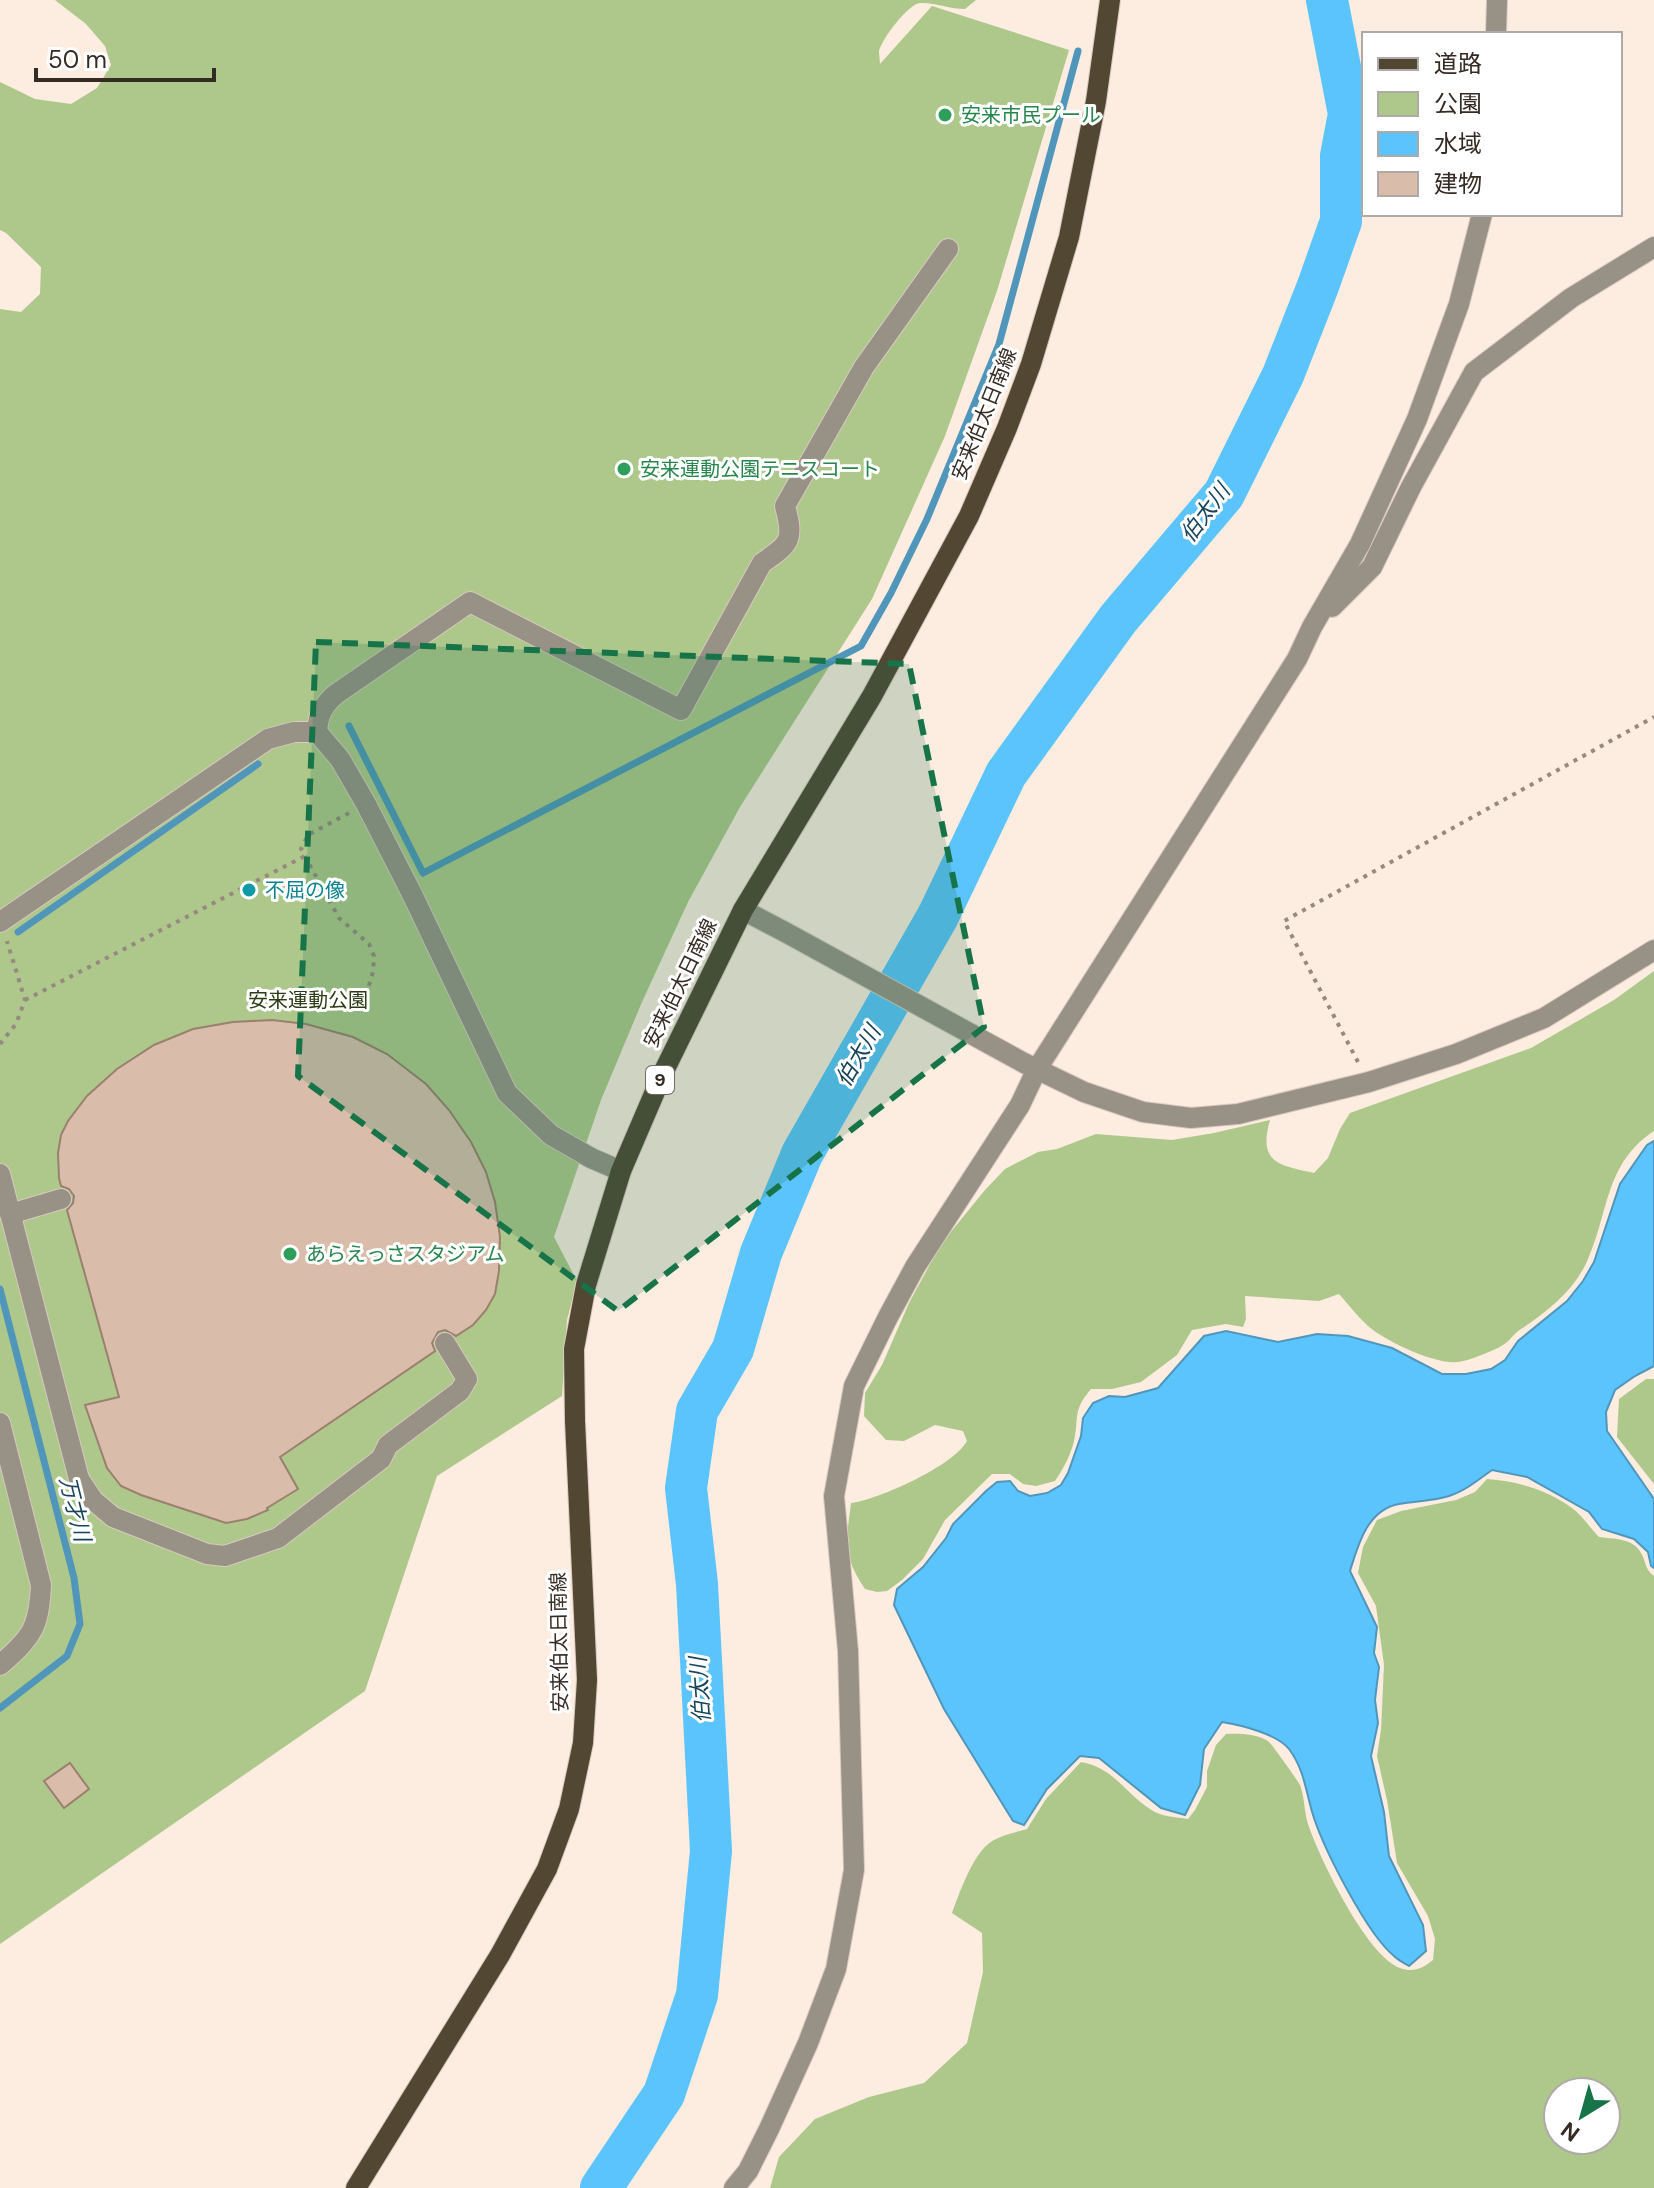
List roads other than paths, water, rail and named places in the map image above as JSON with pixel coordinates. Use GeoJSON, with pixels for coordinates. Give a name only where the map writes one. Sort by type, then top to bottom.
{"type":"FeatureCollection","features":[{"type":"Feature","properties":{"kind":"main road","name":"安来伯太日南線"},"geometry":{"type":"LineString","coordinates":[[356,2188],[500,1955],[547,1869],[569,1809],[583,1743],[587,1680],[574,1349],[586,1285],[621,1171],[663,1073],[743,910],[872,696],[969,516],[1007,428],[1031,364],[1069,237],[1096,101],[1110,0]]}},
{"type":"Feature","properties":{"kind":"street"},"geometry":{"type":"LineString","coordinates":[[1496,32],[1497,0]]}},
{"type":"Feature","properties":{"kind":"street"},"geometry":{"type":"LineString","coordinates":[[734,2188],[748,2171],[769,2129],[808,2043],[836,1969],[854,1870],[848,1651],[834,1496],[854,1386],[915,1267],[1020,1105],[1031,1066],[1288,673],[1360,544],[1417,419],[1459,304],[1481,216]]}},
{"type":"Feature","properties":{"kind":"street"},"geometry":{"type":"LineString","coordinates":[[1312,627],[1372,567],[1411,487],[1474,372],[1571,298],[1654,247]]}},
{"type":"Feature","properties":{"kind":"street"},"geometry":{"type":"LineString","coordinates":[[621,1171],[551,1135],[507,1093],[366,804],[340,759],[317,732],[317,722],[324,705],[336,694],[470,602],[681,710],[762,563],[785,547],[791,529],[785,506],[864,367],[948,249]]}},
{"type":"Feature","properties":{"kind":"street"},"geometry":{"type":"LineString","coordinates":[[0,922],[268,739],[294,732],[317,732]]}},
{"type":"Feature","properties":{"kind":"street"},"geometry":{"type":"LineString","coordinates":[[743,910],[1084,1092],[1143,1112],[1191,1118],[1238,1114],[1369,1082],[1456,1054],[1544,1018],[1654,950]]}},
{"type":"Feature","properties":{"kind":"street"},"geometry":{"type":"LineString","coordinates":[[0,1174],[79,1479],[93,1500],[113,1517],[207,1554],[225,1556],[278,1538],[381,1459],[388,1445],[460,1391],[467,1379],[445,1343]]}},
{"type":"Feature","properties":{"kind":"street"},"geometry":{"type":"LineString","coordinates":[[10,1214],[61,1199]]}},
{"type":"Feature","properties":{"kind":"street"},"geometry":{"type":"LineString","coordinates":[[0,1423],[41,1585],[40,1611],[34,1628],[24,1644],[0,1665]]}},
{"type":"Feature","properties":{"kind":"water"},"geometry":{"type":"Polygon","coordinates":[[[1654,1141],[1654,1366],[1615,1390],[1606,1412],[1607,1431],[1654,1499],[1654,1568],[1648,1552],[1634,1539],[1602,1529],[1589,1512],[1527,1477],[1492,1470],[1455,1494],[1399,1504],[1379,1513],[1366,1530],[1350,1571],[1377,1627],[1374,1653],[1379,1667],[1375,1700],[1378,1723],[1371,1756],[1384,1812],[1389,1856],[1423,1925],[1426,1951],[1409,1966],[1383,1945],[1348,1891],[1327,1850],[1294,1757],[1276,1739],[1248,1728],[1222,1722],[1204,1749],[1200,1785],[1185,1815],[1161,1808],[1099,1758],[1080,1756],[1047,1789],[1024,1825],[1013,1821],[944,1709],[894,1605],[897,1589],[923,1567],[953,1524],[997,1482],[1010,1481],[1018,1491],[1030,1496],[1047,1493],[1061,1485],[1081,1436],[1083,1418],[1093,1403],[1109,1396],[1125,1397],[1158,1388],[1204,1336],[1226,1331],[1278,1342],[1317,1334],[1348,1336],[1392,1348],[1442,1374],[1466,1374],[1491,1369],[1505,1360],[1518,1341],[1567,1301],[1583,1281],[1594,1262],[1620,1184],[1647,1145],[1654,1141]]]}},
{"type":"Feature","properties":{"kind":"waterway","name":"伯太川"},"geometry":{"type":"LineString","coordinates":[[601,2188],[664,2094],[697,1995],[711,1851],[697,1584],[686,1488],[697,1411],[733,1349],[761,1253],[802,1154],[938,916],[1006,774],[1118,619],[1224,494],[1283,375],[1341,221],[1341,156],[1349,114],[1327,0]]}},
{"type":"Feature","properties":{"kind":"waterway"},"geometry":{"type":"LineString","coordinates":[[349,726],[423,873],[861,646],[927,519],[999,344],[1078,51]]}},
{"type":"Feature","properties":{"kind":"waterway"},"geometry":{"type":"LineString","coordinates":[[18,932],[258,764]]}},
{"type":"Feature","properties":{"kind":"waterway","name":"万才川"},"geometry":{"type":"LineString","coordinates":[[0,1289],[74,1578],[80,1624],[67,1656],[0,1708]]}},
{"type":"Feature","properties":{"kind":"place","name":"安来市民プール"},"geometry":{"type":"Point","coordinates":[945,115]}},
{"type":"Feature","properties":{"kind":"place","name":"安来運動公園テニスコート"},"geometry":{"type":"Point","coordinates":[624,469]}},
{"type":"Feature","properties":{"kind":"place","name":"不屈の像"},"geometry":{"type":"Point","coordinates":[249,890]}},
{"type":"Feature","properties":{"kind":"place","name":"あらえっさスタジアム"},"geometry":{"type":"Point","coordinates":[290,1254]}},
{"type":"Feature","properties":{"kind":"park label","name":"安来運動公園"},"geometry":{"type":"Point","coordinates":[308,1000]}}]}
